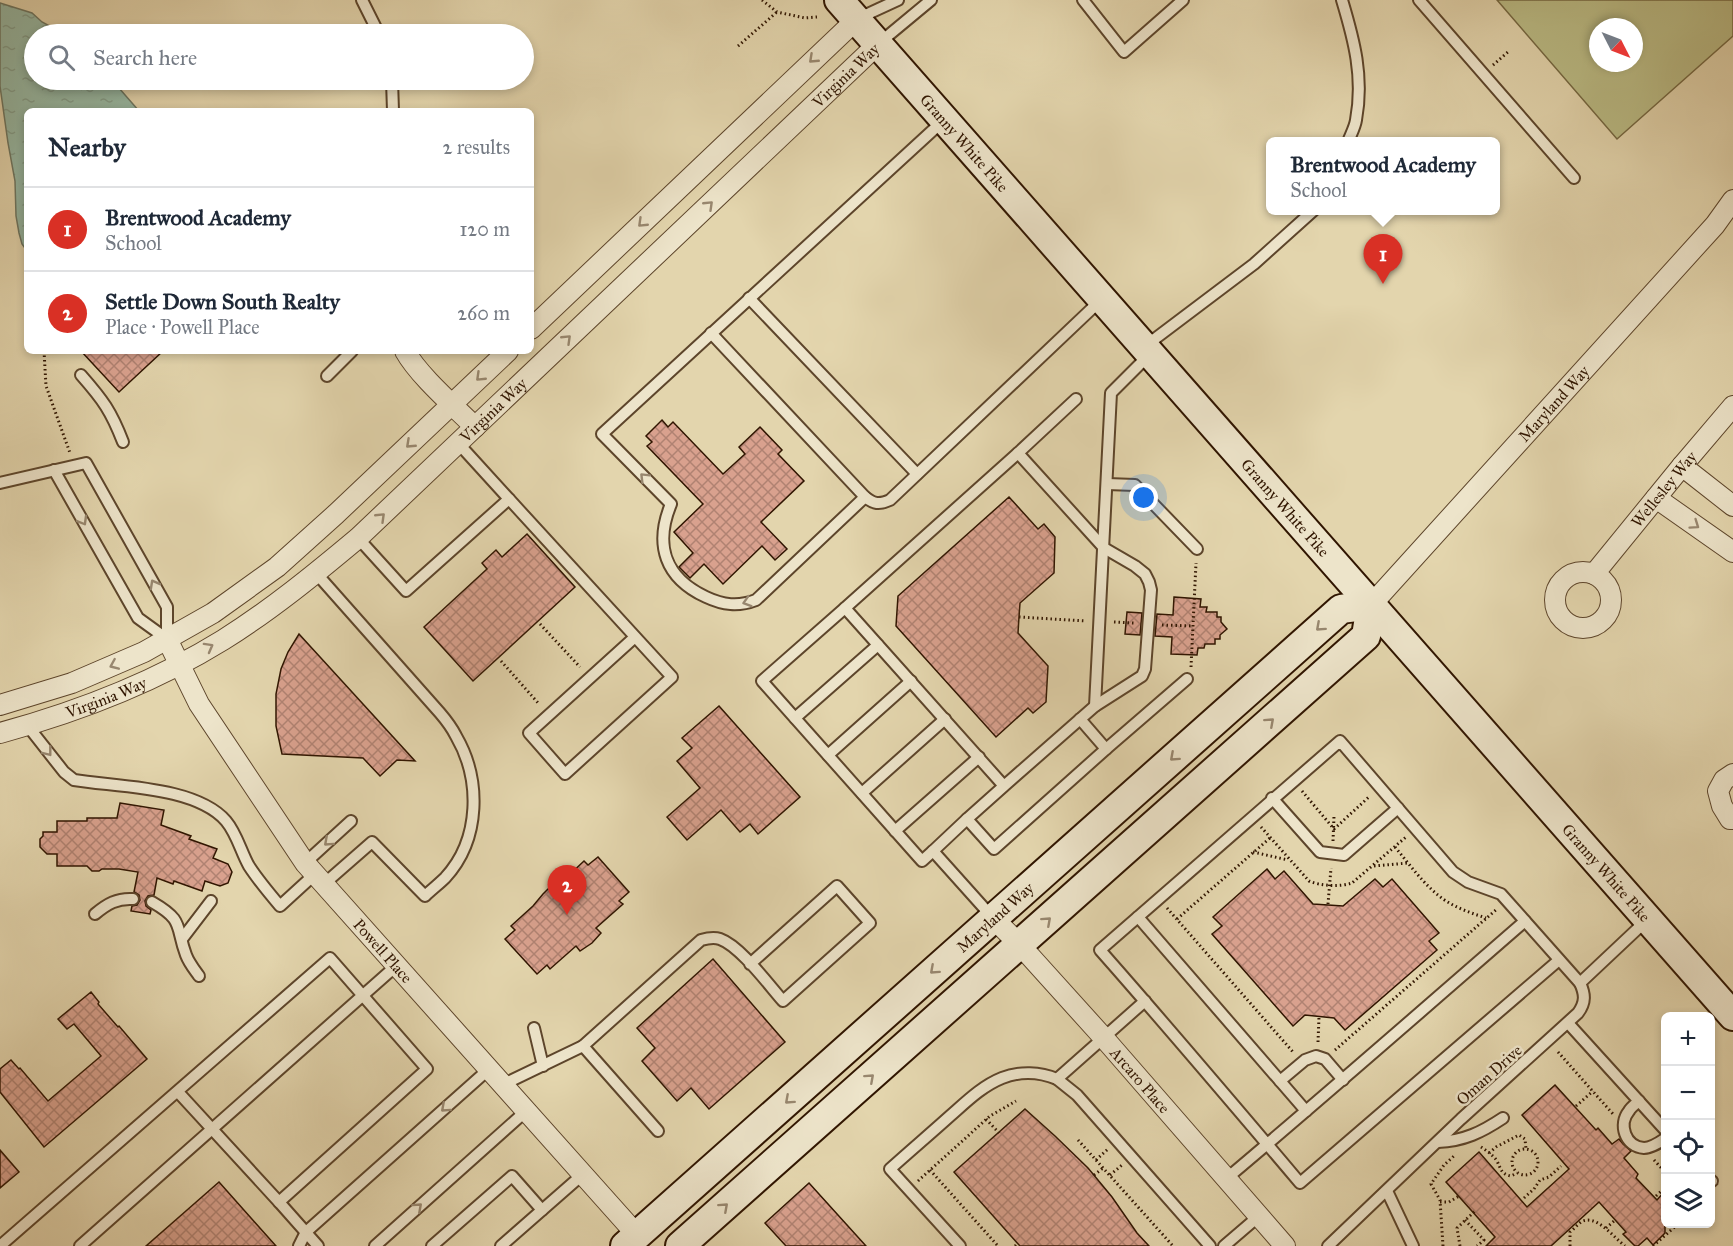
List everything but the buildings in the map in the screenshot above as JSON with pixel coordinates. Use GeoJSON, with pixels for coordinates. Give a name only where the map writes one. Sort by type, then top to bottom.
{"type":"FeatureCollection","features":[{"type":"Feature","properties":{"kind":"main road","name":"Granny White Pike"},"geometry":{"type":"LineString","coordinates":[[848,10],[1733,1016]]}},
{"type":"Feature","properties":{"kind":"main road","name":"Maryland Way"},"geometry":{"type":"LineString","coordinates":[[636,1242],[993,918],[1341,609],[1371,605]]}},
{"type":"Feature","properties":{"kind":"main road"},"geometry":{"type":"LineString","coordinates":[[680,1246],[1366,636],[1371,605]]}},
{"type":"Feature","properties":{"kind":"street","name":"Virginia Way"},"geometry":{"type":"LineString","coordinates":[[534,326],[848,10]]}},
{"type":"Feature","properties":{"kind":"street","name":"Virginia Way"},"geometry":{"type":"LineString","coordinates":[[0,733],[111,695],[179,664],[223,640],[316,573],[358,538],[878,44]]}},
{"type":"Feature","properties":{"kind":"street","name":"Maryland Way"},"geometry":{"type":"LineString","coordinates":[[1371,605],[1715,225],[1733,200]]}},
{"type":"Feature","properties":{"kind":"street"},"geometry":{"type":"LineString","coordinates":[[407,354],[475,427]]}},
{"type":"Feature","properties":{"kind":"street","name":"Virginia Way"},"geometry":{"type":"LineString","coordinates":[[0,705],[72,683],[144,652],[213,613],[277,567],[505,354]]}},
{"type":"Feature","properties":{"kind":"street","name":"Wellesley Way"},"geometry":{"type":"LineString","coordinates":[[1594,573],[1733,406]]}},
{"type":"Feature","properties":{"kind":"street"},"geometry":{"type":"LineString","coordinates":[[1682,466],[1733,506]]}},
{"type":"Feature","properties":{"kind":"street"},"geometry":{"type":"LineString","coordinates":[[1656,498],[1733,552]]}},
{"type":"Feature","properties":{"kind":"street","name":"Powell Place"},"geometry":{"type":"LineString","coordinates":[[167,639],[200,704],[314,874],[526,1111],[636,1242]]}},
{"type":"Feature","properties":{"kind":"street"},"geometry":{"type":"LineString","coordinates":[[1733,774],[1724,780],[1718,791],[1722,806],[1730,819],[1733,819]]}},
{"type":"Feature","properties":{"kind":"street","name":"Arcaro Place"},"geometry":{"type":"LineString","coordinates":[[993,918],[1103,1037],[1285,1246]]}},
{"type":"Feature","properties":{"kind":"lane"},"geometry":{"type":"LineString","coordinates":[[362,0],[374,24]]}},
{"type":"Feature","properties":{"kind":"lane","name":"Virginia Way"},"geometry":{"type":"LineString","coordinates":[[848,10],[898,0]]}},
{"type":"Feature","properties":{"kind":"lane","name":"Virginia Way"},"geometry":{"type":"LineString","coordinates":[[878,44],[931,0]]}},
{"type":"Feature","properties":{"kind":"lane"},"geometry":{"type":"LineString","coordinates":[[1083,0],[1124,52],[1183,0]]}},
{"type":"Feature","properties":{"kind":"lane"},"geometry":{"type":"LineString","coordinates":[[1342,0],[1354,41],[1359,81],[1356,121],[1350,137]]}},
{"type":"Feature","properties":{"kind":"lane"},"geometry":{"type":"LineString","coordinates":[[1419,0],[1574,178]]}},
{"type":"Feature","properties":{"kind":"lane"},"geometry":{"type":"LineString","coordinates":[[392,90],[393,108]]}},
{"type":"Feature","properties":{"kind":"lane"},"geometry":{"type":"LineString","coordinates":[[865,496],[756,600],[740,605],[720,603],[687,586],[676,577],[670,568],[663,547],[665,519],[671,504],[602,434],[944,119]]}},
{"type":"Feature","properties":{"kind":"lane"},"geometry":{"type":"LineString","coordinates":[[1095,706],[1111,393],[1147,350],[1254,264],[1308,215]]}},
{"type":"Feature","properties":{"kind":"lane"},"geometry":{"type":"LineString","coordinates":[[749,298],[917,474]]}},
{"type":"Feature","properties":{"kind":"lane"},"geometry":{"type":"LineString","coordinates":[[711,333],[865,496],[873,503],[881,504],[890,500],[1102,299]]}},
{"type":"Feature","properties":{"kind":"lane"},"geometry":{"type":"LineString","coordinates":[[327,376],[349,354]]}},
{"type":"Feature","properties":{"kind":"lane"},"geometry":{"type":"LineString","coordinates":[[81,375],[102,399],[115,421],[123,442]]}},
{"type":"Feature","properties":{"kind":"lane"},"geometry":{"type":"LineString","coordinates":[[1018,453],[1104,548],[1136,566],[1145,574],[1151,590],[1145,669],[1142,676],[1135,682],[1095,706],[922,861],[762,681],[1076,399]]}},
{"type":"Feature","properties":{"kind":"lane"},"geometry":{"type":"LineString","coordinates":[[458,443],[672,677],[566,774],[529,733],[635,637]]}},
{"type":"Feature","properties":{"kind":"lane"},"geometry":{"type":"LineString","coordinates":[[0,483],[86,463],[167,607],[167,639]]}},
{"type":"Feature","properties":{"kind":"lane"},"geometry":{"type":"LineString","coordinates":[[54,470],[138,618],[167,639]]}},
{"type":"Feature","properties":{"kind":"lane"},"geometry":{"type":"LineString","coordinates":[[1107,484],[1135,485],[1197,549]]}},
{"type":"Feature","properties":{"kind":"lane"},"geometry":{"type":"LineString","coordinates":[[358,538],[406,591],[509,499]]}},
{"type":"Feature","properties":{"kind":"lane"},"geometry":{"type":"LineString","coordinates":[[314,874],[372,843],[425,896],[445,878],[457,862],[466,844],[471,826],[474,790],[471,771],[464,752],[456,735],[440,713],[316,573]]}},
{"type":"Feature","properties":{"kind":"lane"},"geometry":{"type":"LineString","coordinates":[[845,608],[1004,786]]}},
{"type":"Feature","properties":{"kind":"lane"},"geometry":{"type":"LineString","coordinates":[[795,718],[878,645]]}},
{"type":"Feature","properties":{"kind":"lane"},"geometry":{"type":"LineString","coordinates":[[967,819],[994,849],[1187,680]]}},
{"type":"Feature","properties":{"kind":"lane"},"geometry":{"type":"LineString","coordinates":[[828,755],[911,681]]}},
{"type":"Feature","properties":{"kind":"lane"},"geometry":{"type":"LineString","coordinates":[[1080,719],[1106,749]]}},
{"type":"Feature","properties":{"kind":"lane"},"geometry":{"type":"LineString","coordinates":[[862,793],[945,720]]}},
{"type":"Feature","properties":{"kind":"lane"},"geometry":{"type":"LineString","coordinates":[[27,725],[69,777],[74,780],[156,790],[182,797],[211,809],[226,822],[249,866],[280,906],[314,874],[351,821]]}},
{"type":"Feature","properties":{"kind":"lane"},"geometry":{"type":"LineString","coordinates":[[1559,960],[1300,1183],[1100,950],[1340,741],[1453,872],[1468,882],[1495,891],[1507,900],[1580,982],[1648,919]]}},
{"type":"Feature","properties":{"kind":"lane"},"geometry":{"type":"LineString","coordinates":[[895,831],[979,757]]}},
{"type":"Feature","properties":{"kind":"lane"},"geometry":{"type":"LineString","coordinates":[[1272,798],[1320,852],[1344,855],[1398,808]]}},
{"type":"Feature","properties":{"kind":"lane"},"geometry":{"type":"LineString","coordinates":[[933,851],[993,918]]}},
{"type":"Feature","properties":{"kind":"lane"},"geometry":{"type":"LineString","coordinates":[[502,1084],[583,1046],[701,940],[719,939],[729,944],[783,1001],[870,923],[837,886],[750,964]]}},
{"type":"Feature","properties":{"kind":"lane"},"geometry":{"type":"LineString","coordinates":[[95,914],[112,902],[133,899]]}},
{"type":"Feature","properties":{"kind":"lane"},"geometry":{"type":"LineString","coordinates":[[182,939],[211,901]]}},
{"type":"Feature","properties":{"kind":"lane"},"geometry":{"type":"LineString","coordinates":[[152,902],[170,914],[180,929],[185,954],[199,976]]}},
{"type":"Feature","properties":{"kind":"lane"},"geometry":{"type":"LineString","coordinates":[[1138,916],[1306,1111]]}},
{"type":"Feature","properties":{"kind":"lane"},"geometry":{"type":"LineString","coordinates":[[1226,1179],[1525,921]]}},
{"type":"Feature","properties":{"kind":"lane"},"geometry":{"type":"LineString","coordinates":[[0,1246],[330,958],[427,1069],[279,1202]]}},
{"type":"Feature","properties":{"kind":"lane"},"geometry":{"type":"LineString","coordinates":[[80,1246],[396,966]]}},
{"type":"Feature","properties":{"kind":"lane","name":"Oman Drive"},"geometry":{"type":"LineString","coordinates":[[1328,1246],[1578,1013],[1584,1001],[1584,992],[1580,982]]}},
{"type":"Feature","properties":{"kind":"lane"},"geometry":{"type":"LineString","coordinates":[[1057,1079],[1145,1001]]}},
{"type":"Feature","properties":{"kind":"lane"},"geometry":{"type":"LineString","coordinates":[[1568,1023],[1661,1126]]}},
{"type":"Feature","properties":{"kind":"lane"},"geometry":{"type":"LineString","coordinates":[[534,1028],[543,1066]]}},
{"type":"Feature","properties":{"kind":"lane"},"geometry":{"type":"LineString","coordinates":[[583,1046],[658,1131]]}},
{"type":"Feature","properties":{"kind":"lane"},"geometry":{"type":"LineString","coordinates":[[1280,1081],[1311,1057],[1321,1058],[1342,1080]]}},
{"type":"Feature","properties":{"kind":"lane"},"geometry":{"type":"LineString","coordinates":[[299,1246],[306,1232],[489,1069]]}},
{"type":"Feature","properties":{"kind":"lane"},"geometry":{"type":"LineString","coordinates":[[960,1246],[890,1169],[976,1094],[994,1082],[1014,1075],[1038,1074],[1057,1079],[1077,1095],[1210,1246]]}},
{"type":"Feature","properties":{"kind":"lane"},"geometry":{"type":"LineString","coordinates":[[178,1092],[318,1246]]}},
{"type":"Feature","properties":{"kind":"lane"},"geometry":{"type":"LineString","coordinates":[[1640,1101],[1629,1110],[1624,1127],[1625,1134],[1633,1145],[1643,1148],[1661,1141]]}},
{"type":"Feature","properties":{"kind":"lane"},"geometry":{"type":"LineString","coordinates":[[375,1246],[526,1111]]}},
{"type":"Feature","properties":{"kind":"lane"},"geometry":{"type":"LineString","coordinates":[[1438,1142],[1454,1142],[1471,1136],[1503,1118]]}},
{"type":"Feature","properties":{"kind":"lane"},"geometry":{"type":"LineString","coordinates":[[501,1246],[582,1175]]}},
{"type":"Feature","properties":{"kind":"lane"},"geometry":{"type":"LineString","coordinates":[[432,1246],[513,1176],[542,1210]]}},
{"type":"Feature","properties":{"kind":"lane"},"geometry":{"type":"LineString","coordinates":[[1387,1191],[1413,1246]]}},
{"type":"Feature","properties":{"kind":"lane"},"geometry":{"type":"LineString","coordinates":[[1224,1246],[1259,1216]]}},
{"type":"Feature","properties":{"kind":"path"},"geometry":{"type":"LineString","coordinates":[[762,0],[777,12],[804,18],[817,17]]}},
{"type":"Feature","properties":{"kind":"path"},"geometry":{"type":"LineString","coordinates":[[738,46],[777,12]]}},
{"type":"Feature","properties":{"kind":"path"},"geometry":{"type":"LineString","coordinates":[[44,354],[46,386],[74,465]]}},
{"type":"Feature","properties":{"kind":"path"},"geometry":{"type":"LineString","coordinates":[[1187,680],[1190,674],[1197,549]]}},
{"type":"Feature","properties":{"kind":"path"},"geometry":{"type":"LineString","coordinates":[[540,624],[590,678]]}},
{"type":"Feature","properties":{"kind":"path"},"geometry":{"type":"LineString","coordinates":[[501,661],[549,715]]}},
{"type":"Feature","properties":{"kind":"path"},"geometry":{"type":"LineString","coordinates":[[1293,780],[1334,829],[1380,788]]}},
{"type":"Feature","properties":{"kind":"path"},"geometry":{"type":"LineString","coordinates":[[1176,919],[1270,838]]}},
{"type":"Feature","properties":{"kind":"path"},"geometry":{"type":"LineString","coordinates":[[1394,847],[1425,883],[1444,899],[1486,918]]}},
{"type":"Feature","properties":{"kind":"path"},"geometry":{"type":"LineString","coordinates":[[1253,852],[1290,861]]}},
{"type":"Feature","properties":{"kind":"path"},"geometry":{"type":"LineString","coordinates":[[1372,866],[1408,863]]}},
{"type":"Feature","properties":{"kind":"path"},"geometry":{"type":"LineString","coordinates":[[1159,898],[1302,1063]]}},
{"type":"Feature","properties":{"kind":"path"},"geometry":{"type":"LineString","coordinates":[[1321,1058],[1507,900]]}},
{"type":"Feature","properties":{"kind":"path"},"geometry":{"type":"LineString","coordinates":[[1319,1017],[1321,1058]]}},
{"type":"Feature","properties":{"kind":"path"},"geometry":{"type":"LineString","coordinates":[[1548,1041],[1624,1127]]}},
{"type":"Feature","properties":{"kind":"path"},"geometry":{"type":"LineString","coordinates":[[1576,1106],[1593,1091]]}},
{"type":"Feature","properties":{"kind":"path"},"geometry":{"type":"LineString","coordinates":[[909,1189],[986,1119],[1017,1101]]}},
{"type":"Feature","properties":{"kind":"path"},"geometry":{"type":"LineString","coordinates":[[986,1119],[999,1132]]}},
{"type":"Feature","properties":{"kind":"path"},"geometry":{"type":"LineString","coordinates":[[1489,1153],[1518,1136],[1524,1138],[1526,1149]]}},
{"type":"Feature","properties":{"kind":"path"},"geometry":{"type":"LineString","coordinates":[[1078,1140],[1173,1246]]}},
{"type":"Feature","properties":{"kind":"path"},"geometry":{"type":"LineString","coordinates":[[1477,1146],[1489,1153],[1504,1174],[1510,1176],[1533,1172],[1537,1167],[1534,1152],[1526,1149],[1518,1151],[1513,1156],[1512,1166],[1517,1173]]}},
{"type":"Feature","properties":{"kind":"path"},"geometry":{"type":"LineString","coordinates":[[1443,1246],[1440,1202],[1431,1184],[1444,1165],[1457,1154]]}},
{"type":"Feature","properties":{"kind":"path"},"geometry":{"type":"LineString","coordinates":[[1524,1198],[1540,1180],[1549,1177],[1561,1166]]}},
{"type":"Feature","properties":{"kind":"path"},"geometry":{"type":"LineString","coordinates":[[1094,1175],[1103,1168]]}},
{"type":"Feature","properties":{"kind":"path"},"geometry":{"type":"LineString","coordinates":[[930,1170],[998,1246]]}},
{"type":"Feature","properties":{"kind":"path"},"geometry":{"type":"LineString","coordinates":[[1533,1172],[1540,1180]]}},
{"type":"Feature","properties":{"kind":"path"},"geometry":{"type":"LineString","coordinates":[[1656,1196],[1661,1191]]}},
{"type":"Feature","properties":{"kind":"path"},"geometry":{"type":"LineString","coordinates":[[1440,1202],[1449,1202],[1459,1196]]}},
{"type":"Feature","properties":{"kind":"path"},"geometry":{"type":"LineString","coordinates":[[1461,1246],[1457,1228],[1475,1211]]}},
{"type":"Feature","properties":{"kind":"path"},"geometry":{"type":"LineString","coordinates":[[1465,1220],[1484,1240],[1477,1246]]}},
{"type":"Feature","properties":{"kind":"path"},"geometry":{"type":"LineString","coordinates":[[1606,1228],[1615,1220]]}},
{"type":"Feature","properties":{"kind":"path"},"geometry":{"type":"LineString","coordinates":[[1570,1246],[1570,1232],[1582,1221],[1594,1221],[1606,1228],[1625,1246]]}},
{"type":"Feature","properties":{"kind":"path"},"geometry":{"type":"LineString","coordinates":[[1653,1246],[1673,1228]]}},
{"type":"Feature","properties":{"kind":"green space"},"geometry":{"type":"Polygon","coordinates":[[[1497,0],[1733,0],[1733,36],[1617,139],[1497,0]]]}},
{"type":"Feature","properties":{"kind":"water"},"geometry":{"type":"Polygon","coordinates":[[[0,3],[32,13],[46,24],[24,24],[24,90],[121,90],[136,108],[24,108],[24,247],[16,216],[15,181],[0,86],[0,3]]]}},
{"type":"Feature","properties":{"kind":"place","name":"Brentwood Academy"},"geometry":{"type":"Point","coordinates":[1383,284]}},
{"type":"Feature","properties":{"kind":"place","name":"Settle Down South Realty"},"geometry":{"type":"Point","coordinates":[567,915]}}]}
